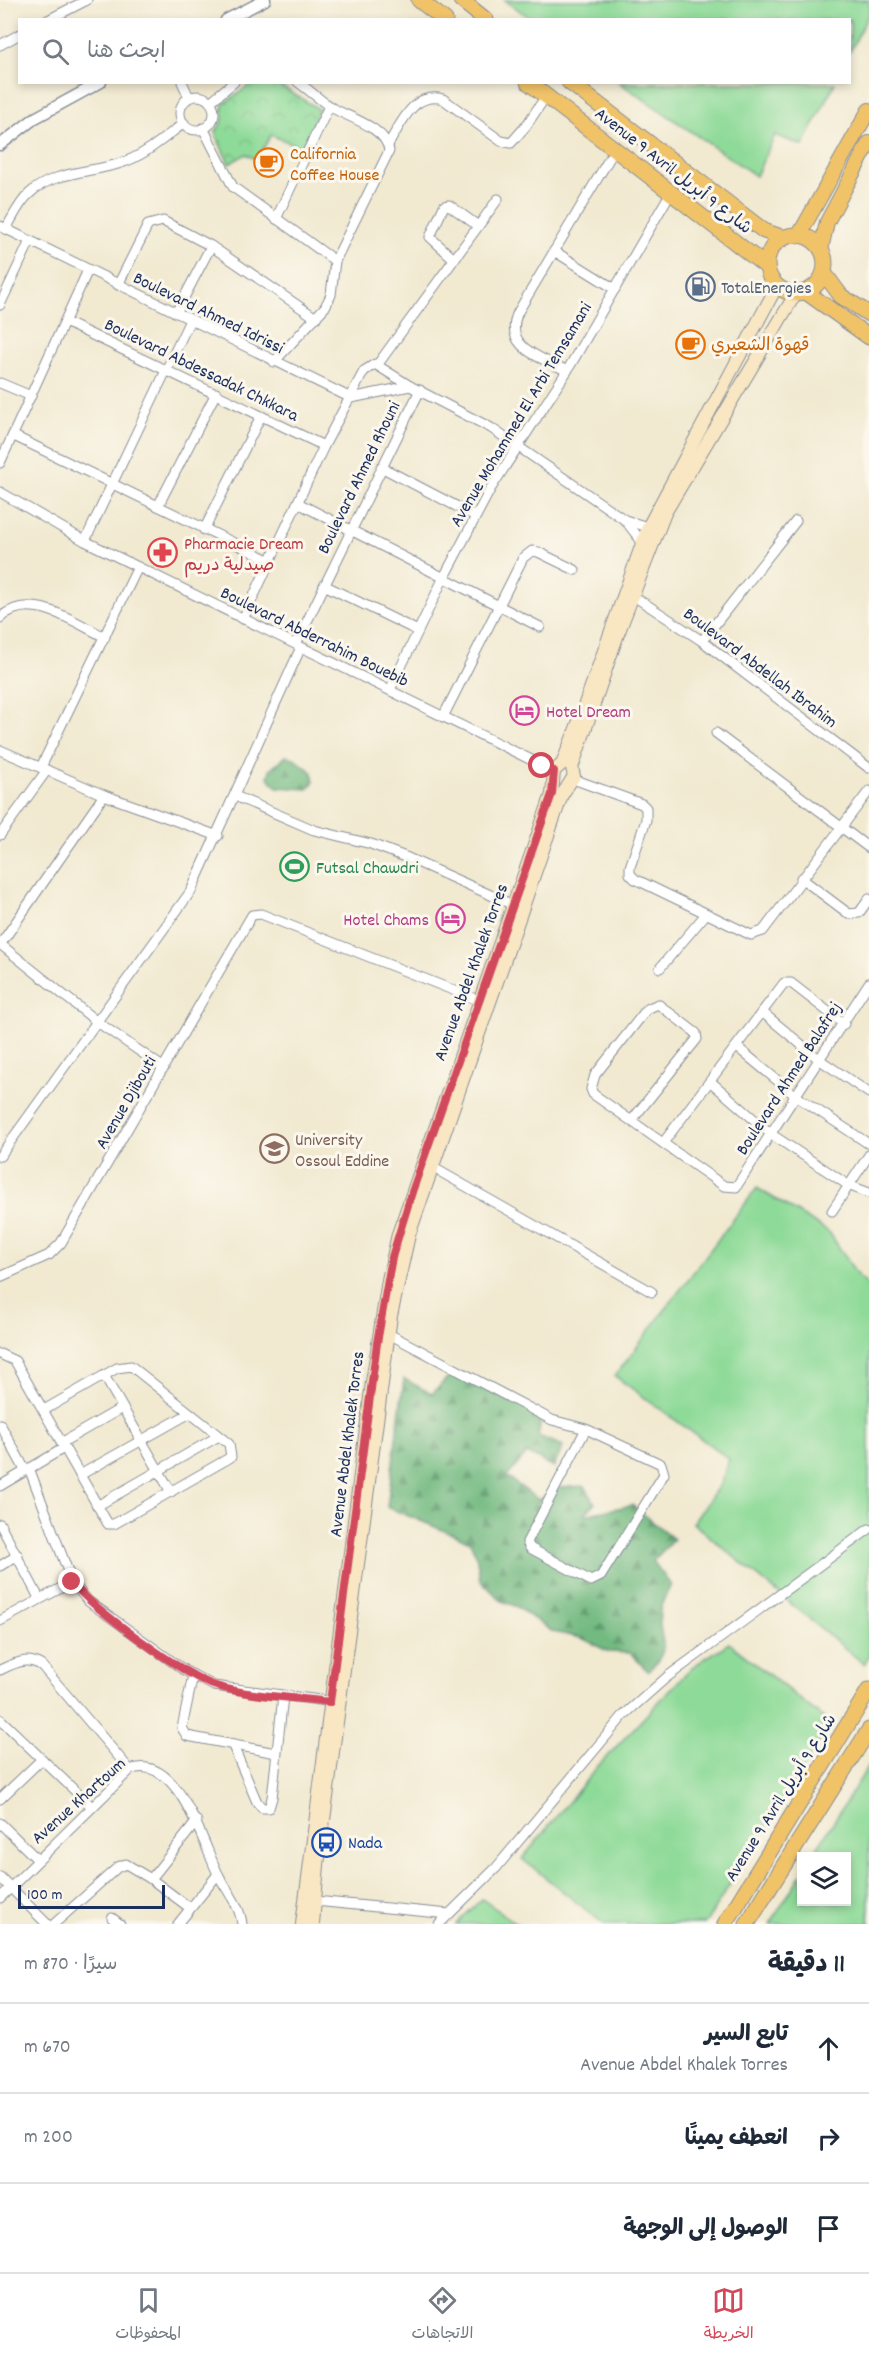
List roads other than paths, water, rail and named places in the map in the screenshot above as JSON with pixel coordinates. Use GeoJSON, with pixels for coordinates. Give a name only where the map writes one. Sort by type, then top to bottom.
{"type":"FeatureCollection","features":[{"type":"Feature","properties":{"kind":"highway"},"geometry":{"type":"LineString","coordinates":[[419,0],[442,18]]}},
{"type":"Feature","properties":{"kind":"highway"},"geometry":{"type":"LineString","coordinates":[[460,0],[483,18]]}},
{"type":"Feature","properties":{"kind":"highway","name":"Avenue 9 Avril شارع 9 أبريل"},"geometry":{"type":"LineString","coordinates":[[531,84],[767,267]]}},
{"type":"Feature","properties":{"kind":"highway","name":"Avenue 9 Avril شارع 9 أبريل"},"geometry":{"type":"LineString","coordinates":[[572,84],[764,231],[791,237]]}},
{"type":"Feature","properties":{"kind":"highway"},"geometry":{"type":"LineString","coordinates":[[801,292],[814,287],[824,273],[824,257],[816,242],[791,237],[771,250],[767,267],[777,286],[801,292],[869,337]]}},
{"type":"Feature","properties":{"kind":"highway"},"geometry":{"type":"LineString","coordinates":[[824,273],[841,296],[869,314]]}},
{"type":"Feature","properties":{"kind":"highway","name":"Avenue 9 Avril شارع 9 أبريل"},"geometry":{"type":"LineString","coordinates":[[724,1924],[869,1690]]}},
{"type":"Feature","properties":{"kind":"highway"},"geometry":{"type":"LineString","coordinates":[[747,1924],[869,1730]]}},
{"type":"Feature","properties":{"kind":"main road"},"geometry":{"type":"LineString","coordinates":[[791,237],[869,110]]}},
{"type":"Feature","properties":{"kind":"main road"},"geometry":{"type":"LineString","coordinates":[[821,249],[827,222],[869,143]]}},
{"type":"Feature","properties":{"kind":"main road","name":"Avenue Abdel Khalek Torres"},"geometry":{"type":"LineString","coordinates":[[313,1924],[335,1702],[387,1280],[408,1202],[562,795],[564,774],[648,527],[777,286]]}},
{"type":"Feature","properties":{"kind":"main road","name":"Avenue Abdel Khalek Torres"},"geometry":{"type":"LineString","coordinates":[[302,1924],[389,1334],[402,1261],[513,905],[552,794],[564,774],[657,530],[674,496],[801,292]]}},
{"type":"Feature","properties":{"kind":"street"},"geometry":{"type":"LineString","coordinates":[[52,18],[87,0]]}},
{"type":"Feature","properties":{"kind":"street"},"geometry":{"type":"LineString","coordinates":[[230,18],[265,0]]}},
{"type":"Feature","properties":{"kind":"street"},"geometry":{"type":"LineString","coordinates":[[0,45],[18,35]]}},
{"type":"Feature","properties":{"kind":"street"},"geometry":{"type":"LineString","coordinates":[[0,145],[34,118],[97,84]]}},
{"type":"Feature","properties":{"kind":"street"},"geometry":{"type":"LineString","coordinates":[[183,84],[189,97]]}},
{"type":"Feature","properties":{"kind":"street"},"geometry":{"type":"LineString","coordinates":[[210,102],[232,84]]}},
{"type":"Feature","properties":{"kind":"street"},"geometry":{"type":"LineString","coordinates":[[274,362],[316,318],[331,295],[335,261],[389,151],[388,145],[378,133],[329,106],[301,84]]}},
{"type":"Feature","properties":{"kind":"street"},"geometry":{"type":"LineString","coordinates":[[202,96],[210,102],[214,115],[210,123],[203,128],[193,129],[184,123],[181,108],[189,97],[202,96]]}},
{"type":"Feature","properties":{"kind":"street"},"geometry":{"type":"LineString","coordinates":[[388,145],[412,106],[419,101],[435,97],[442,99],[501,141],[511,144],[546,96]]}},
{"type":"Feature","properties":{"kind":"street"},"geometry":{"type":"LineString","coordinates":[[276,219],[329,106]]}},
{"type":"Feature","properties":{"kind":"street"},"geometry":{"type":"LineString","coordinates":[[3,228],[24,200],[39,186],[132,159],[184,123]]}},
{"type":"Feature","properties":{"kind":"street"},"geometry":{"type":"LineString","coordinates":[[203,128],[233,187],[335,261]]}},
{"type":"Feature","properties":{"kind":"street"},"geometry":{"type":"LineString","coordinates":[[567,372],[522,347],[516,340],[513,327],[518,312],[615,149]]}},
{"type":"Feature","properties":{"kind":"street","name":"Avenue Mohammed El Arbi Temsamani"},"geometry":{"type":"LineString","coordinates":[[390,690],[475,516],[567,372],[671,192]]}},
{"type":"Feature","properties":{"kind":"street"},"geometry":{"type":"LineString","coordinates":[[243,619],[324,446],[360,378],[369,366],[378,364],[498,199]]}},
{"type":"Feature","properties":{"kind":"street"},"geometry":{"type":"LineString","coordinates":[[454,259],[430,237],[444,206],[448,205],[478,226]]}},
{"type":"Feature","properties":{"kind":"street"},"geometry":{"type":"LineString","coordinates":[[118,285],[144,231],[153,221],[168,222],[211,246],[316,318]]}},
{"type":"Feature","properties":{"kind":"street","name":"Boulevard Ahmed Idrissi"},"geometry":{"type":"LineString","coordinates":[[3,228],[351,398]]}},
{"type":"Feature","properties":{"kind":"street"},"geometry":{"type":"LineString","coordinates":[[0,305],[30,241]]}},
{"type":"Feature","properties":{"kind":"street"},"geometry":{"type":"LineString","coordinates":[[176,313],[211,246]]}},
{"type":"Feature","properties":{"kind":"street"},"geometry":{"type":"LineString","coordinates":[[554,251],[615,289]]}},
{"type":"Feature","properties":{"kind":"street"},"geometry":{"type":"LineString","coordinates":[[0,463],[88,270]]}},
{"type":"Feature","properties":{"kind":"street"},"geometry":{"type":"LineString","coordinates":[[85,541],[190,320]]}},
{"type":"Feature","properties":{"kind":"street","name":"Boulevard Abdessadak Chkkara"},"geometry":{"type":"LineString","coordinates":[[65,321],[324,446]]}},
{"type":"Feature","properties":{"kind":"street"},"geometry":{"type":"LineString","coordinates":[[378,364],[415,388],[470,416],[625,520],[648,527]]}},
{"type":"Feature","properties":{"kind":"street"},"geometry":{"type":"LineString","coordinates":[[0,383],[31,396]]}},
{"type":"Feature","properties":{"kind":"street"},"geometry":{"type":"LineString","coordinates":[[351,398],[415,388]]}},
{"type":"Feature","properties":{"kind":"street","name":"Boulevard Ahmed Rhouni"},"geometry":{"type":"LineString","coordinates":[[0,1156],[191,891],[218,836],[324,585],[381,467],[415,388]]}},
{"type":"Feature","properties":{"kind":"street"},"geometry":{"type":"LineString","coordinates":[[158,506],[216,393]]}},
{"type":"Feature","properties":{"kind":"street"},"geometry":{"type":"LineString","coordinates":[[204,530],[261,416]]}},
{"type":"Feature","properties":{"kind":"street"},"geometry":{"type":"LineString","coordinates":[[14,436],[271,561]]}},
{"type":"Feature","properties":{"kind":"street"},"geometry":{"type":"LineString","coordinates":[[381,467],[475,516]]}},
{"type":"Feature","properties":{"kind":"street","name":"Boulevard Abderrahim Bouebib"},"geometry":{"type":"LineString","coordinates":[[0,492],[85,541],[443,717],[564,774],[645,806],[646,820],[630,874],[706,914]]}},
{"type":"Feature","properties":{"kind":"street"},"geometry":{"type":"LineString","coordinates":[[298,502],[443,579],[540,627]]}},
{"type":"Feature","properties":{"kind":"street"},"geometry":{"type":"LineString","coordinates":[[625,520],[642,542]]}},
{"type":"Feature","properties":{"kind":"street"},"geometry":{"type":"LineString","coordinates":[[702,641],[796,521]]}},
{"type":"Feature","properties":{"kind":"street"},"geometry":{"type":"LineString","coordinates":[[443,717],[528,553],[538,552],[575,570]]}},
{"type":"Feature","properties":{"kind":"street"},"geometry":{"type":"LineString","coordinates":[[0,835],[44,769],[138,567]]}},
{"type":"Feature","properties":{"kind":"street"},"geometry":{"type":"LineString","coordinates":[[324,585],[418,632]]}},
{"type":"Feature","properties":{"kind":"street","name":"Boulevard Abdellah Ibrahim"},"geometry":{"type":"LineString","coordinates":[[632,595],[702,641],[869,768]]}},
{"type":"Feature","properties":{"kind":"street"},"geometry":{"type":"LineString","coordinates":[[0,618],[17,606],[27,605],[42,608],[105,637]]}},
{"type":"Feature","properties":{"kind":"street"},"geometry":{"type":"LineString","coordinates":[[716,733],[869,848]]}},
{"type":"Feature","properties":{"kind":"street"},"geometry":{"type":"LineString","coordinates":[[0,750],[104,795],[218,836]]}},
{"type":"Feature","properties":{"kind":"street"},"geometry":{"type":"LineString","coordinates":[[660,968],[706,914],[748,935],[759,934],[869,791]]}},
{"type":"Feature","properties":{"kind":"street"},"geometry":{"type":"LineString","coordinates":[[104,795],[0,944],[96,1021],[164,1068]]}},
{"type":"Feature","properties":{"kind":"street"},"geometry":{"type":"LineString","coordinates":[[235,796],[314,830],[371,844],[408,858],[513,905]]}},
{"type":"Feature","properties":{"kind":"street"},"geometry":{"type":"LineString","coordinates":[[801,878],[849,914],[860,912],[869,899]]}},
{"type":"Feature","properties":{"kind":"street","name":"Avenue Djibouti"},"geometry":{"type":"LineString","coordinates":[[4,1276],[49,1255],[61,1243],[252,915],[261,914],[483,1002]]}},
{"type":"Feature","properties":{"kind":"street"},"geometry":{"type":"LineString","coordinates":[[632,1120],[697,1040],[696,1033],[658,1004],[647,1009],[590,1084],[593,1094],[663,1143],[783,984],[789,982],[844,1024]]}},
{"type":"Feature","properties":{"kind":"street","name":"Boulevard Ahmed Balafrej"},"geometry":{"type":"LineString","coordinates":[[663,1143],[724,1186],[732,1189],[739,1184],[869,983]]}},
{"type":"Feature","properties":{"kind":"street"},"geometry":{"type":"LineString","coordinates":[[762,1012],[820,1060],[869,1094]]}},
{"type":"Feature","properties":{"kind":"street"},"geometry":{"type":"LineString","coordinates":[[737,1047],[796,1096],[869,1144]]}},
{"type":"Feature","properties":{"kind":"street"},"geometry":{"type":"LineString","coordinates":[[711,1082],[771,1134],[848,1185],[869,1193]]}},
{"type":"Feature","properties":{"kind":"street"},"geometry":{"type":"LineString","coordinates":[[832,1212],[869,1155]]}},
{"type":"Feature","properties":{"kind":"street"},"geometry":{"type":"LineString","coordinates":[[432,1167],[652,1292]]}},
{"type":"Feature","properties":{"kind":"street"},"geometry":{"type":"LineString","coordinates":[[0,1265],[4,1276]]}},
{"type":"Feature","properties":{"kind":"street"},"geometry":{"type":"LineString","coordinates":[[389,1334],[552,1420],[586,1429],[661,1464],[664,1474],[601,1576],[591,1581],[530,1548],[528,1542],[586,1429]]}},
{"type":"Feature","properties":{"kind":"street"},"geometry":{"type":"LineString","coordinates":[[0,1354],[9,1356],[15,1361],[108,1524],[114,1524],[231,1457],[229,1444],[131,1366],[117,1368],[45,1410]]}},
{"type":"Feature","properties":{"kind":"street"},"geometry":{"type":"LineString","coordinates":[[105,1377],[171,1492]]}},
{"type":"Feature","properties":{"kind":"street"},"geometry":{"type":"LineString","coordinates":[[0,1486],[122,1408]]}},
{"type":"Feature","properties":{"kind":"street"},"geometry":{"type":"LineString","coordinates":[[80,1475],[190,1413]]}},
{"type":"Feature","properties":{"kind":"street"},"geometry":{"type":"LineString","coordinates":[[0,1424],[27,1469],[72,1582],[88,1601],[193,1675],[227,1689],[335,1702]]}},
{"type":"Feature","properties":{"kind":"street"},"geometry":{"type":"LineString","coordinates":[[97,1506],[218,1437]]}},
{"type":"Feature","properties":{"kind":"street"},"geometry":{"type":"LineString","coordinates":[[1,1526],[39,1598]]}},
{"type":"Feature","properties":{"kind":"street"},"geometry":{"type":"LineString","coordinates":[[439,1924],[496,1868],[623,1716],[667,1677],[869,1529]]}},
{"type":"Feature","properties":{"kind":"street"},"geometry":{"type":"LineString","coordinates":[[0,1566],[18,1555]]}},
{"type":"Feature","properties":{"kind":"street"},"geometry":{"type":"LineString","coordinates":[[0,1621],[72,1582]]}},
{"type":"Feature","properties":{"kind":"street"},"geometry":{"type":"LineString","coordinates":[[0,1670],[18,1661],[30,1660],[42,1666],[130,1770]]}},
{"type":"Feature","properties":{"kind":"street"},"geometry":{"type":"LineString","coordinates":[[193,1675],[184,1733],[192,1738],[276,1753]]}},
{"type":"Feature","properties":{"kind":"street"},"geometry":{"type":"LineString","coordinates":[[233,1746],[257,1802],[265,1809],[269,1808],[283,1696]]}},
{"type":"Feature","properties":{"kind":"street"},"geometry":{"type":"LineString","coordinates":[[1,1722],[92,1807]]}},
{"type":"Feature","properties":{"kind":"street"},"geometry":{"type":"LineString","coordinates":[[0,1799],[42,1759]]}},
{"type":"Feature","properties":{"kind":"street","name":"Avenue Khartoum"},"geometry":{"type":"LineString","coordinates":[[0,1898],[37,1859],[130,1770],[140,1766],[158,1770],[187,1804],[197,1821]]}},
{"type":"Feature","properties":{"kind":"street"},"geometry":{"type":"LineString","coordinates":[[151,1879],[197,1821],[218,1874],[241,1920]]}},
{"type":"Feature","properties":{"kind":"street"},"geometry":{"type":"LineString","coordinates":[[0,1823],[37,1859]]}},
{"type":"Feature","properties":{"kind":"street"},"geometry":{"type":"LineString","coordinates":[[54,1924],[122,1865],[130,1866],[151,1879],[190,1908]]}},
{"type":"Feature","properties":{"kind":"street"},"geometry":{"type":"LineString","coordinates":[[178,1924],[218,1874]]}},
{"type":"Feature","properties":{"kind":"street"},"geometry":{"type":"LineString","coordinates":[[0,1877],[47,1924]]}},
{"type":"Feature","properties":{"kind":"street"},"geometry":{"type":"LineString","coordinates":[[315,1901],[449,1914]]}},
{"type":"Feature","properties":{"kind":"place","name":"California Coffee House"},"geometry":{"type":"Point","coordinates":[269,163]}},
{"type":"Feature","properties":{"kind":"place","name":"TotalEnergies"},"geometry":{"type":"Point","coordinates":[700,287]}},
{"type":"Feature","properties":{"kind":"place","name":"قهوة الشعيري"},"geometry":{"type":"Point","coordinates":[690,344]}},
{"type":"Feature","properties":{"kind":"place","name":"Pharmacie Dream صيدلية دريم"},"geometry":{"type":"Point","coordinates":[163,553]}},
{"type":"Feature","properties":{"kind":"place","name":"Hotel Dream"},"geometry":{"type":"Point","coordinates":[525,711]}},
{"type":"Feature","properties":{"kind":"place","name":"Futsal Chawdri"},"geometry":{"type":"Point","coordinates":[295,867]}},
{"type":"Feature","properties":{"kind":"place","name":"Hotel Chams"},"geometry":{"type":"Point","coordinates":[450,919]}},
{"type":"Feature","properties":{"kind":"place","name":"University Ossoul Eddine"},"geometry":{"type":"Point","coordinates":[274,1149]}},
{"type":"Feature","properties":{"kind":"place","name":"Nada"},"geometry":{"type":"Point","coordinates":[327,1842]}}]}
